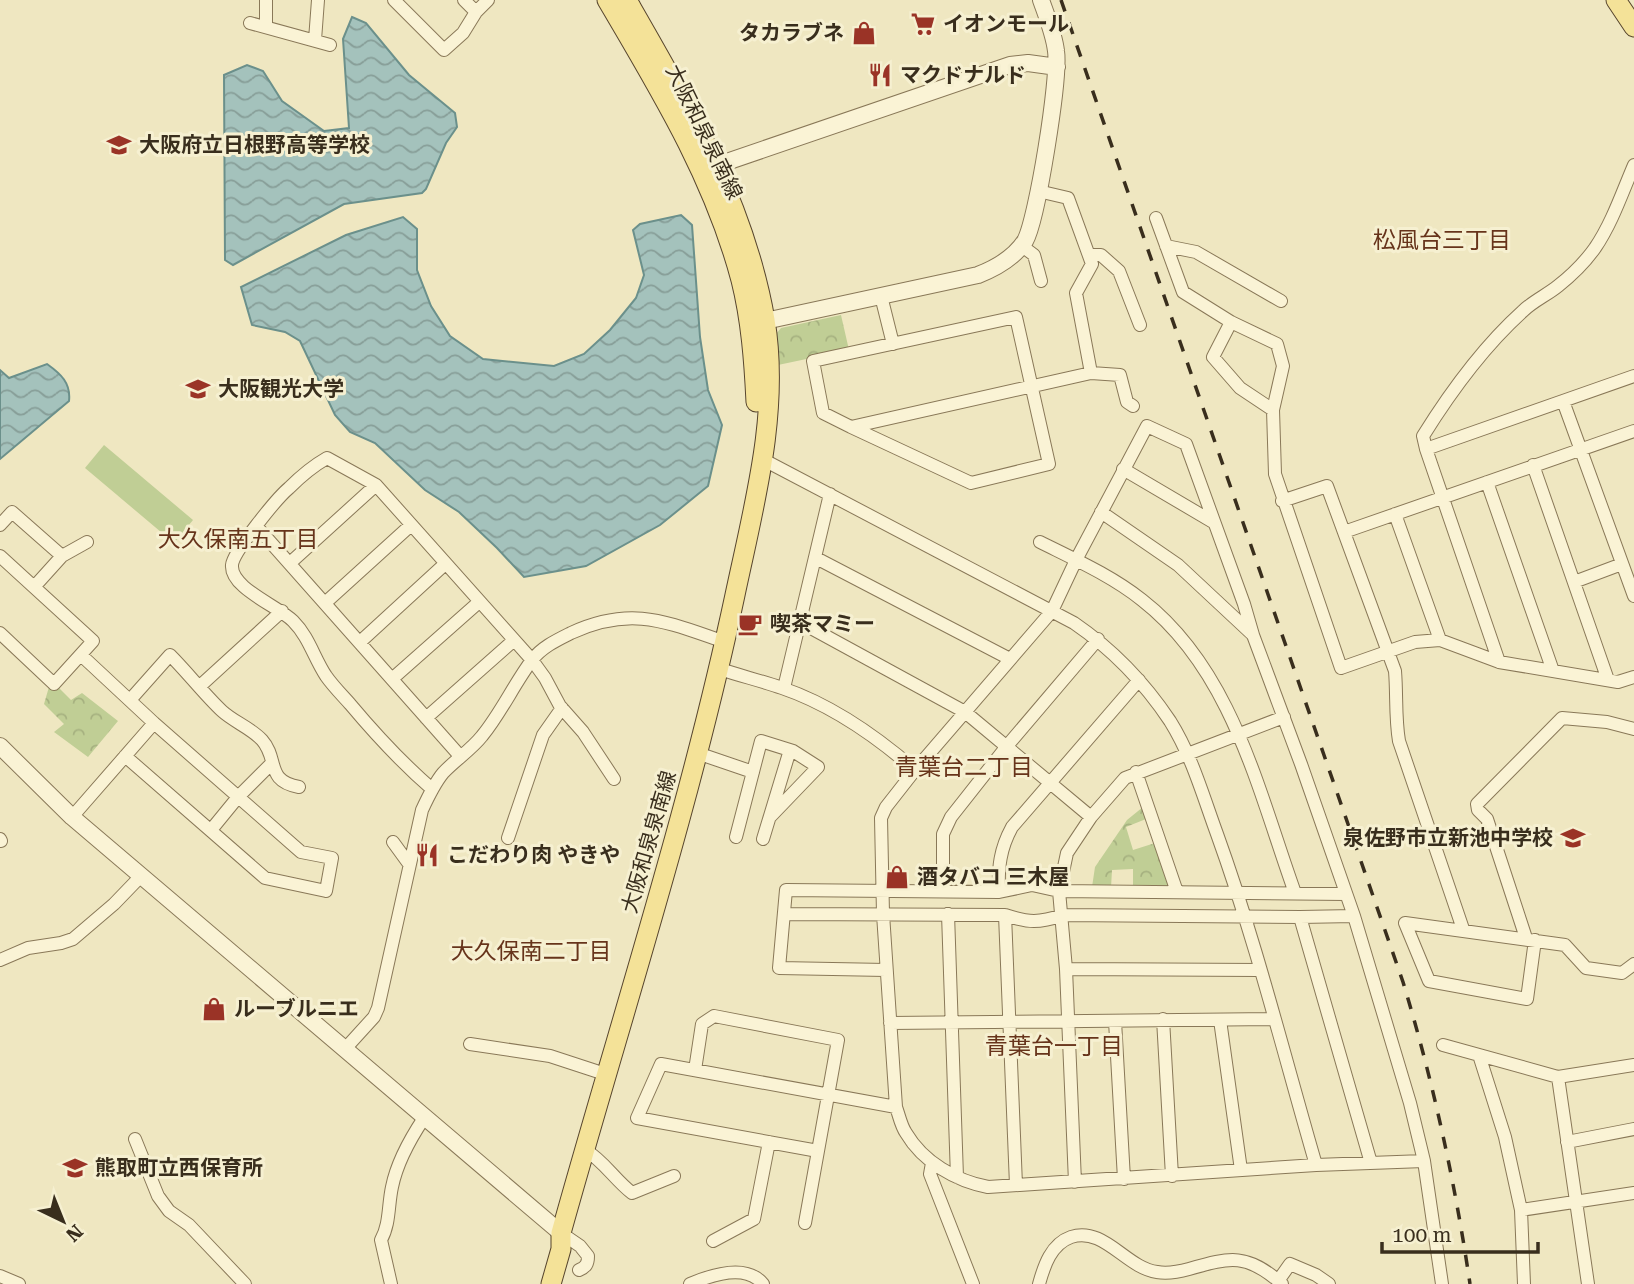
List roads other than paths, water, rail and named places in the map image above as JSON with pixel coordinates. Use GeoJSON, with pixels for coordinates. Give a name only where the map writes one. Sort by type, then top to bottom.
{"type":"FeatureCollection","features":[{"type":"Feature","properties":{"kind":"main road","name":"大阪和泉泉南線"},"geometry":{"type":"LineString","coordinates":[[551,1284],[561,1249],[561,1233],[584,1149],[720,669],[756,501],[768,411],[765,321],[745,239],[709,167],[607,0]]}},
{"type":"Feature","properties":{"kind":"main road","name":"大阪和泉泉南線"},"geometry":{"type":"LineString","coordinates":[[627,0],[687,106],[709,167],[718,210],[741,281],[754,348],[762,459]]}},
{"type":"Feature","properties":{"kind":"main road"},"geometry":{"type":"LineString","coordinates":[[1616,0],[1634,27]]}},
{"type":"Feature","properties":{"kind":"main road","name":"大阪和泉泉南線"},"geometry":{"type":"LineString","coordinates":[[537,1284],[551,1242],[561,1233]]}},
{"type":"Feature","properties":{"kind":"street"},"geometry":{"type":"LineString","coordinates":[[266,0],[266,26]]}},
{"type":"Feature","properties":{"kind":"street"},"geometry":{"type":"LineString","coordinates":[[315,40],[318,0]]}},
{"type":"Feature","properties":{"kind":"street"},"geometry":{"type":"LineString","coordinates":[[394,0],[444,50],[463,33],[476,12],[488,0]]}},
{"type":"Feature","properties":{"kind":"street"},"geometry":{"type":"LineString","coordinates":[[464,0],[476,12]]}},
{"type":"Feature","properties":{"kind":"street"},"geometry":{"type":"LineString","coordinates":[[765,321],[990,270],[1013,255],[1021,246],[1030,230],[1038,191],[1057,67],[1053,34],[1041,0]]}},
{"type":"Feature","properties":{"kind":"street"},"geometry":{"type":"LineString","coordinates":[[250,23],[330,45]]}},
{"type":"Feature","properties":{"kind":"street"},"geometry":{"type":"LineString","coordinates":[[709,167],[1010,65],[1028,63],[1057,67]]}},
{"type":"Feature","properties":{"kind":"street"},"geometry":{"type":"LineString","coordinates":[[1499,662],[1441,497],[1423,436],[1445,400],[1518,316],[1557,287],[1595,248],[1611,219],[1634,165]]}},
{"type":"Feature","properties":{"kind":"street"},"geometry":{"type":"LineString","coordinates":[[1038,191],[1069,198],[1092,264],[1076,293],[1091,373]]}},
{"type":"Feature","properties":{"kind":"street"},"geometry":{"type":"LineString","coordinates":[[1156,218],[1183,292],[1231,322],[1277,344],[1283,366],[1273,410],[1275,474],[1341,668],[1415,642],[1440,640],[1499,662],[1618,682],[1634,677]]}},
{"type":"Feature","properties":{"kind":"street"},"geometry":{"type":"LineString","coordinates":[[1021,246],[1034,255],[1041,281]]}},
{"type":"Feature","properties":{"kind":"street"},"geometry":{"type":"LineString","coordinates":[[1166,246],[1196,252],[1281,301]]}},
{"type":"Feature","properties":{"kind":"street"},"geometry":{"type":"LineString","coordinates":[[1089,255],[1101,255],[1119,271],[1140,325]]}},
{"type":"Feature","properties":{"kind":"street"},"geometry":{"type":"LineString","coordinates":[[881,296],[893,344]]}},
{"type":"Feature","properties":{"kind":"street"},"geometry":{"type":"LineString","coordinates":[[1016,317],[1031,387],[1049,464],[971,483],[823,413],[813,361],[1016,317]]}},
{"type":"Feature","properties":{"kind":"street"},"geometry":{"type":"LineString","coordinates":[[1231,322],[1213,357],[1240,388],[1273,410]]}},
{"type":"Feature","properties":{"kind":"street"},"geometry":{"type":"LineString","coordinates":[[851,426],[1091,373],[1120,375],[1127,402],[1133,405]]}},
{"type":"Feature","properties":{"kind":"street"},"geometry":{"type":"LineString","coordinates":[[1426,449],[1634,376]]}},
{"type":"Feature","properties":{"kind":"street"},"geometry":{"type":"LineString","coordinates":[[1563,401],[1634,596]]}},
{"type":"Feature","properties":{"kind":"street"},"geometry":{"type":"LineString","coordinates":[[1424,1161],[1317,1165],[988,1188],[971,1184],[932,1163],[905,1132],[896,1107],[883,914],[881,818],[886,807],[915,770],[1052,611],[1147,426],[1186,444],[1354,916],[1410,1103],[1424,1161],[1442,1284]]}},
{"type":"Feature","properties":{"kind":"street"},"geometry":{"type":"LineString","coordinates":[[1344,532],[1634,431]]}},
{"type":"Feature","properties":{"kind":"street"},"geometry":{"type":"LineString","coordinates":[[432,789],[397,757],[326,675],[307,638],[282,611],[242,586],[235,578],[232,567],[235,556],[257,527],[287,489],[327,458],[376,485],[532,660],[562,708],[583,732],[614,779]]}},
{"type":"Feature","properties":{"kind":"street"},"geometry":{"type":"LineString","coordinates":[[762,459],[1052,611],[1098,639],[1139,680],[1166,715],[1187,752],[1238,894],[1317,1165]]}},
{"type":"Feature","properties":{"kind":"street"},"geometry":{"type":"LineString","coordinates":[[1532,465],[1608,680]]}},
{"type":"Feature","properties":{"kind":"street"},"geometry":{"type":"LineString","coordinates":[[1123,469],[1213,522]]}},
{"type":"Feature","properties":{"kind":"street"},"geometry":{"type":"LineString","coordinates":[[1487,482],[1553,671]]}},
{"type":"Feature","properties":{"kind":"street"},"geometry":{"type":"LineString","coordinates":[[290,563],[376,485]]}},
{"type":"Feature","properties":{"kind":"street"},"geometry":{"type":"LineString","coordinates":[[1282,501],[1327,486],[1389,651],[1395,671],[1395,719],[1399,741],[1463,929]]}},
{"type":"Feature","properties":{"kind":"street"},"geometry":{"type":"LineString","coordinates":[[784,688],[830,494]]}},
{"type":"Feature","properties":{"kind":"street"},"geometry":{"type":"LineString","coordinates":[[0,525],[12,512],[62,556]]}},
{"type":"Feature","properties":{"kind":"street"},"geometry":{"type":"LineString","coordinates":[[1101,512],[1178,565],[1253,635]]}},
{"type":"Feature","properties":{"kind":"street"},"geometry":{"type":"LineString","coordinates":[[1395,514],[1440,640]]}},
{"type":"Feature","properties":{"kind":"street"},"geometry":{"type":"LineString","coordinates":[[325,603],[411,525]]}},
{"type":"Feature","properties":{"kind":"street"},"geometry":{"type":"LineString","coordinates":[[257,527],[460,756]]}},
{"type":"Feature","properties":{"kind":"street"},"geometry":{"type":"LineString","coordinates":[[34,587],[62,556],[87,542]]}},
{"type":"Feature","properties":{"kind":"street"},"geometry":{"type":"LineString","coordinates":[[1040,542],[1143,600],[1207,672],[1227,706],[1238,733],[1295,892]]}},
{"type":"Feature","properties":{"kind":"street"},"geometry":{"type":"LineString","coordinates":[[0,556],[93,641],[54,684],[0,633]]}},
{"type":"Feature","properties":{"kind":"street"},"geometry":{"type":"LineString","coordinates":[[816,558],[1010,659]]}},
{"type":"Feature","properties":{"kind":"street"},"geometry":{"type":"LineString","coordinates":[[360,642],[445,564]]}},
{"type":"Feature","properties":{"kind":"street"},"geometry":{"type":"LineString","coordinates":[[1574,582],[1622,564]]}},
{"type":"Feature","properties":{"kind":"street"},"geometry":{"type":"LineString","coordinates":[[392,679],[479,602]]}},
{"type":"Feature","properties":{"kind":"street"},"geometry":{"type":"LineString","coordinates":[[200,686],[282,611]]}},
{"type":"Feature","properties":{"kind":"street"},"geometry":{"type":"LineString","coordinates":[[344,1050],[374,1017],[378,1008],[422,810],[432,789],[442,775],[482,736],[532,660],[558,639],[586,626],[629,617],[665,622],[725,642]]}},
{"type":"Feature","properties":{"kind":"street"},"geometry":{"type":"LineString","coordinates":[[800,622],[965,712],[1091,817]]}},
{"type":"Feature","properties":{"kind":"street"},"geometry":{"type":"LineString","coordinates":[[943,891],[943,834],[951,817],[1098,639]]}},
{"type":"Feature","properties":{"kind":"street"},"geometry":{"type":"LineString","coordinates":[[426,718],[513,641]]}},
{"type":"Feature","properties":{"kind":"street"},"geometry":{"type":"LineString","coordinates":[[81,655],[301,852],[332,858],[326,891],[265,878],[125,756]]}},
{"type":"Feature","properties":{"kind":"street"},"geometry":{"type":"LineString","coordinates":[[130,700],[170,655],[223,712],[262,739],[281,780],[288,785],[299,787]]}},
{"type":"Feature","properties":{"kind":"street"},"geometry":{"type":"LineString","coordinates":[[720,669],[784,688],[836,712],[864,729],[915,770]]}},
{"type":"Feature","properties":{"kind":"street"},"geometry":{"type":"LineString","coordinates":[[999,892],[998,864],[1002,846],[1012,827],[1139,680]]}},
{"type":"Feature","properties":{"kind":"street"},"geometry":{"type":"LineString","coordinates":[[508,838],[543,735],[562,708]]}},
{"type":"Feature","properties":{"kind":"street"},"geometry":{"type":"LineString","coordinates":[[1075,1182],[1069,1021],[1063,915],[1059,891],[1067,853],[1091,817],[1125,778],[1283,716]]}},
{"type":"Feature","properties":{"kind":"street"},"geometry":{"type":"LineString","coordinates":[[1634,729],[1607,722],[1562,718],[1477,804],[1478,810],[1487,820],[1531,939],[1527,999],[1429,981],[1405,923],[1463,929],[1531,939],[1564,945],[1586,968],[1622,973],[1634,964]]}},
{"type":"Feature","properties":{"kind":"street"},"geometry":{"type":"LineString","coordinates":[[72,817],[154,723]]}},
{"type":"Feature","properties":{"kind":"street"},"geometry":{"type":"LineString","coordinates":[[736,837],[761,741],[790,750],[818,767],[770,817]]}},
{"type":"Feature","properties":{"kind":"street"},"geometry":{"type":"LineString","coordinates":[[763,839],[790,750]]}},
{"type":"Feature","properties":{"kind":"street"},"geometry":{"type":"LineString","coordinates":[[698,753],[753,772]]}},
{"type":"Feature","properties":{"kind":"street"},"geometry":{"type":"LineString","coordinates":[[3,754],[72,817],[344,1050],[561,1233],[580,1246],[588,1256],[588,1263],[579,1270]]}},
{"type":"Feature","properties":{"kind":"street"},"geometry":{"type":"LineString","coordinates":[[211,831],[238,797],[272,763]]}},
{"type":"Feature","properties":{"kind":"street"},"geometry":{"type":"LineString","coordinates":[[1136,772],[1177,892]]}},
{"type":"Feature","properties":{"kind":"street"},"geometry":{"type":"LineString","coordinates":[[393,842],[409,864]]}},
{"type":"Feature","properties":{"kind":"street"},"geometry":{"type":"LineString","coordinates":[[0,960],[28,948],[73,939],[114,904],[141,876]]}},
{"type":"Feature","properties":{"kind":"street"},"geometry":{"type":"LineString","coordinates":[[886,970],[779,968],[786,890],[999,892],[1032,885],[1059,891],[1346,894]]}},
{"type":"Feature","properties":{"kind":"street"},"geometry":{"type":"LineString","coordinates":[[785,914],[1005,915],[1026,922],[1042,922],[1063,915],[1354,916]]}},
{"type":"Feature","properties":{"kind":"street"},"geometry":{"type":"LineString","coordinates":[[948,914],[957,1177]]}},
{"type":"Feature","properties":{"kind":"street"},"geometry":{"type":"LineString","coordinates":[[1005,915],[1016,1185]]}},
{"type":"Feature","properties":{"kind":"street"},"geometry":{"type":"LineString","coordinates":[[1300,917],[1371,1163]]}},
{"type":"Feature","properties":{"kind":"street"},"geometry":{"type":"LineString","coordinates":[[1066,969],[1260,970]]}},
{"type":"Feature","properties":{"kind":"street"},"geometry":{"type":"LineString","coordinates":[[695,1070],[702,1024],[714,1016],[838,1040],[806,1223]]}},
{"type":"Feature","properties":{"kind":"street"},"geometry":{"type":"LineString","coordinates":[[1163,1019],[1172,1176]]}},
{"type":"Feature","properties":{"kind":"street"},"geometry":{"type":"LineString","coordinates":[[890,1023],[1273,1019]]}},
{"type":"Feature","properties":{"kind":"street"},"geometry":{"type":"LineString","coordinates":[[1220,1020],[1241,1170]]}},
{"type":"Feature","properties":{"kind":"street"},"geometry":{"type":"LineString","coordinates":[[1115,1021],[1124,1179]]}},
{"type":"Feature","properties":{"kind":"street"},"geometry":{"type":"LineString","coordinates":[[470,1044],[550,1055],[605,1074]]}},
{"type":"Feature","properties":{"kind":"street"},"geometry":{"type":"LineString","coordinates":[[1443,1045],[1558,1077],[1634,1065]]}},
{"type":"Feature","properties":{"kind":"street"},"geometry":{"type":"LineString","coordinates":[[1479,1055],[1505,1137],[1521,1210],[1524,1284]]}},
{"type":"Feature","properties":{"kind":"street"},"geometry":{"type":"LineString","coordinates":[[818,1152],[637,1118],[660,1064],[896,1107]]}},
{"type":"Feature","properties":{"kind":"street"},"geometry":{"type":"LineString","coordinates":[[1558,1077],[1588,1284]]}},
{"type":"Feature","properties":{"kind":"street"},"geometry":{"type":"LineString","coordinates":[[391,1284],[381,1240],[387,1229],[392,1185],[401,1158],[424,1118]]}},
{"type":"Feature","properties":{"kind":"street"},"geometry":{"type":"LineString","coordinates":[[1567,1142],[1634,1129]]}},
{"type":"Feature","properties":{"kind":"street"},"geometry":{"type":"LineString","coordinates":[[135,1139],[158,1196],[169,1211],[189,1225],[245,1284]]}},
{"type":"Feature","properties":{"kind":"street"},"geometry":{"type":"LineString","coordinates":[[713,1241],[754,1219],[769,1142]]}},
{"type":"Feature","properties":{"kind":"street"},"geometry":{"type":"LineString","coordinates":[[584,1149],[600,1159],[615,1180],[632,1193],[674,1176]]}},
{"type":"Feature","properties":{"kind":"street"},"geometry":{"type":"LineString","coordinates":[[932,1163],[930,1174],[973,1284]]}},
{"type":"Feature","properties":{"kind":"street"},"geometry":{"type":"LineString","coordinates":[[1521,1210],[1634,1193]]}},
{"type":"Feature","properties":{"kind":"street"},"geometry":{"type":"LineString","coordinates":[[1039,1284],[1053,1251],[1061,1242],[1084,1235],[1095,1237],[1144,1269],[1160,1273],[1177,1272],[1227,1258],[1260,1266],[1280,1283],[1290,1264],[1325,1279],[1329,1284]]}},
{"type":"Feature","properties":{"kind":"street"},"geometry":{"type":"LineString","coordinates":[[690,1284],[719,1274],[737,1272],[758,1277],[763,1284]]}},
{"type":"Feature","properties":{"kind":"street"},"geometry":{"type":"LineString","coordinates":[[0,1276],[19,1284]]}},
{"type":"Feature","properties":{"kind":"water"},"geometry":{"type":"Polygon","coordinates":[[[352,17],[366,23],[409,75],[455,113],[457,127],[446,143],[422,193],[344,204],[233,265],[225,260],[224,75],[247,65],[263,71],[282,101],[324,131],[349,128],[343,39],[352,17]]]}},
{"type":"Feature","properties":{"kind":"water"},"geometry":{"type":"Polygon","coordinates":[[[681,215],[692,225],[700,337],[708,390],[722,425],[708,486],[660,525],[586,566],[524,577],[459,512],[425,490],[375,443],[350,432],[335,415],[300,341],[285,332],[252,325],[241,287],[346,235],[403,217],[417,229],[417,270],[431,306],[450,336],[483,359],[554,366],[584,354],[610,330],[636,298],[644,275],[633,230],[640,224],[681,215]]]}},
{"type":"Feature","properties":{"kind":"water"},"geometry":{"type":"Polygon","coordinates":[[[47,364],[64,380],[69,401],[0,459],[0,370],[9,378],[47,364]]]}},
{"type":"Feature","properties":{"kind":"railway"},"geometry":{"type":"LineString","coordinates":[[1061,0],[1403,982],[1442,1132],[1470,1284]]}},
{"type":"Feature","properties":{"kind":"place","name":"イオンモール"},"geometry":{"type":"Point","coordinates":[923,24]}},
{"type":"Feature","properties":{"kind":"place","name":"タカラブネ"},"geometry":{"type":"Point","coordinates":[864,33]}},
{"type":"Feature","properties":{"kind":"place","name":"マクドナルド"},"geometry":{"type":"Point","coordinates":[880,75]}},
{"type":"Feature","properties":{"kind":"place","name":"大阪府立日根野高等学校"},"geometry":{"type":"Point","coordinates":[119,145]}},
{"type":"Feature","properties":{"kind":"place","name":"大阪観光大学"},"geometry":{"type":"Point","coordinates":[198,389]}},
{"type":"Feature","properties":{"kind":"place","name":"喫茶マミー"},"geometry":{"type":"Point","coordinates":[750,624]}},
{"type":"Feature","properties":{"kind":"place","name":"泉佐野市立新池中学校"},"geometry":{"type":"Point","coordinates":[1573,838]}},
{"type":"Feature","properties":{"kind":"place","name":"こだわり肉 やきや"},"geometry":{"type":"Point","coordinates":[427,855]}},
{"type":"Feature","properties":{"kind":"place","name":"酒タバコ 三木屋"},"geometry":{"type":"Point","coordinates":[897,877]}},
{"type":"Feature","properties":{"kind":"place","name":"ルーブルニエ"},"geometry":{"type":"Point","coordinates":[214,1009]}},
{"type":"Feature","properties":{"kind":"place","name":"熊取町立西保育所"},"geometry":{"type":"Point","coordinates":[75,1168]}},
{"type":"Feature","properties":{"kind":"district","name":"松風台三丁目"},"geometry":{"type":"Point","coordinates":[1442,240]}},
{"type":"Feature","properties":{"kind":"district","name":"大久保南五丁目"},"geometry":{"type":"Point","coordinates":[238,539]}},
{"type":"Feature","properties":{"kind":"district","name":"青葉台二丁目"},"geometry":{"type":"Point","coordinates":[964,767]}},
{"type":"Feature","properties":{"kind":"district","name":"大久保南二丁目"},"geometry":{"type":"Point","coordinates":[531,951]}},
{"type":"Feature","properties":{"kind":"district","name":"青葉台一丁目"},"geometry":{"type":"Point","coordinates":[1054,1046]}}]}
